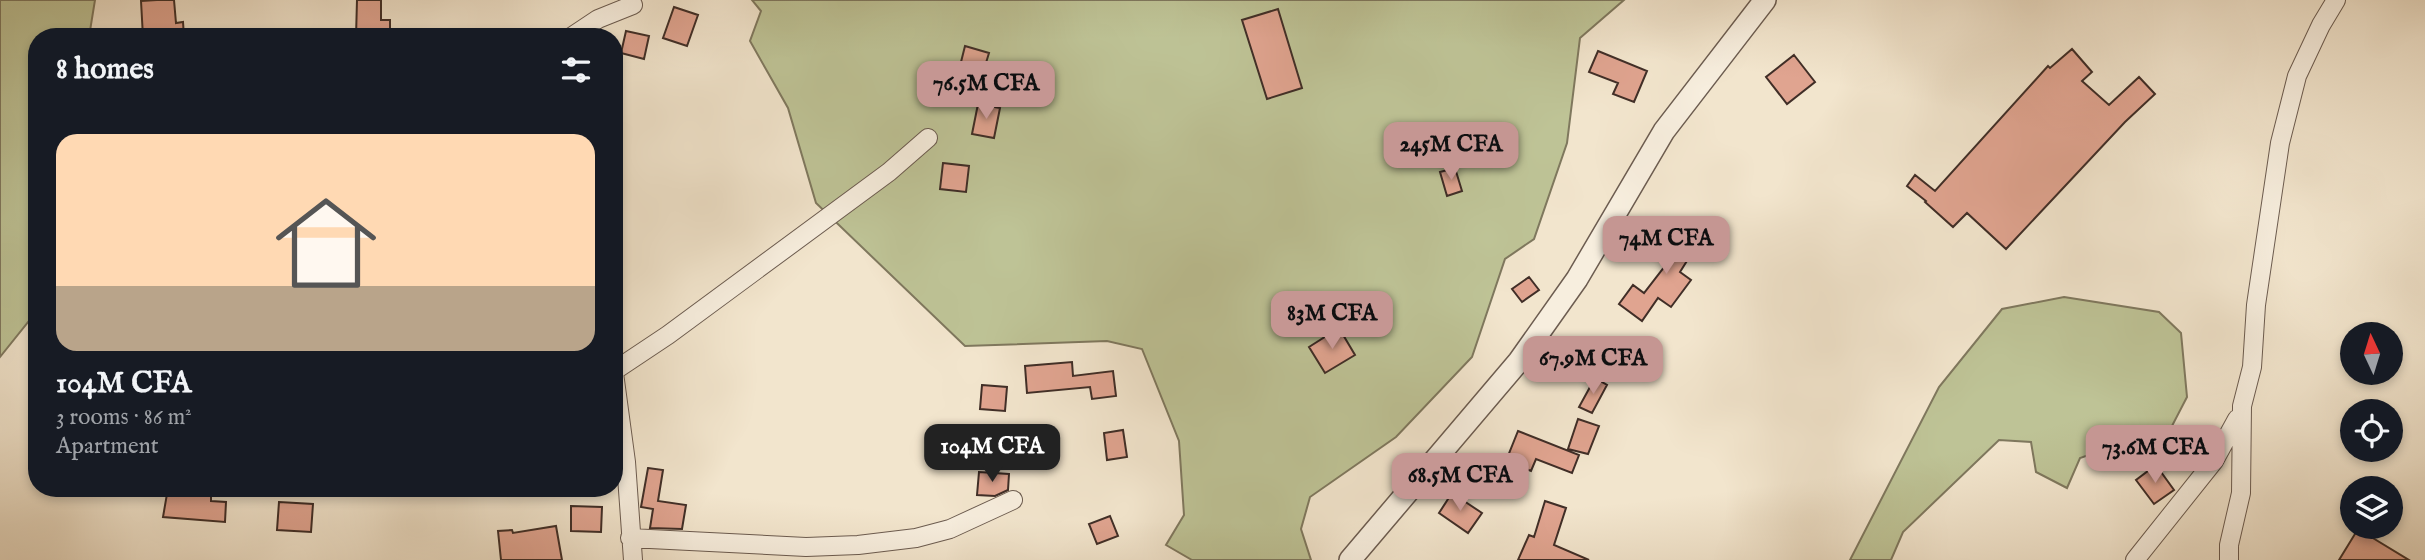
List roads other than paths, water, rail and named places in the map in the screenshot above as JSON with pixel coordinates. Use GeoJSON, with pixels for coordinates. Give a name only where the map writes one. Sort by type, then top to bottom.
{"type":"FeatureCollection","features":[{"type":"Feature","properties":{"kind":"street"},"geometry":{"type":"LineString","coordinates":[[1350,560],[1519,361],[1577,279],[1664,131],[1765,0]]}},
{"type":"Feature","properties":{"kind":"street"},"geometry":{"type":"LineString","coordinates":[[2135,560],[2214,461],[2231,433],[2242,405],[2252,367],[2256,305],[2280,143],[2297,76],[2336,0]]}},
{"type":"Feature","properties":{"kind":"street"},"geometry":{"type":"LineString","coordinates":[[584,28],[598,19],[633,5]]}},
{"type":"Feature","properties":{"kind":"street"},"geometry":{"type":"LineString","coordinates":[[623,366],[890,172],[928,138]]}},
{"type":"Feature","properties":{"kind":"street"},"geometry":{"type":"LineString","coordinates":[[2229,560],[2241,493],[2242,405]]}},
{"type":"Feature","properties":{"kind":"street"},"geometry":{"type":"LineString","coordinates":[[623,451],[633,560]]}},
{"type":"Feature","properties":{"kind":"street"},"geometry":{"type":"LineString","coordinates":[[630,538],[806,547],[858,545],[916,538],[950,529],[1013,500]]}}]}
